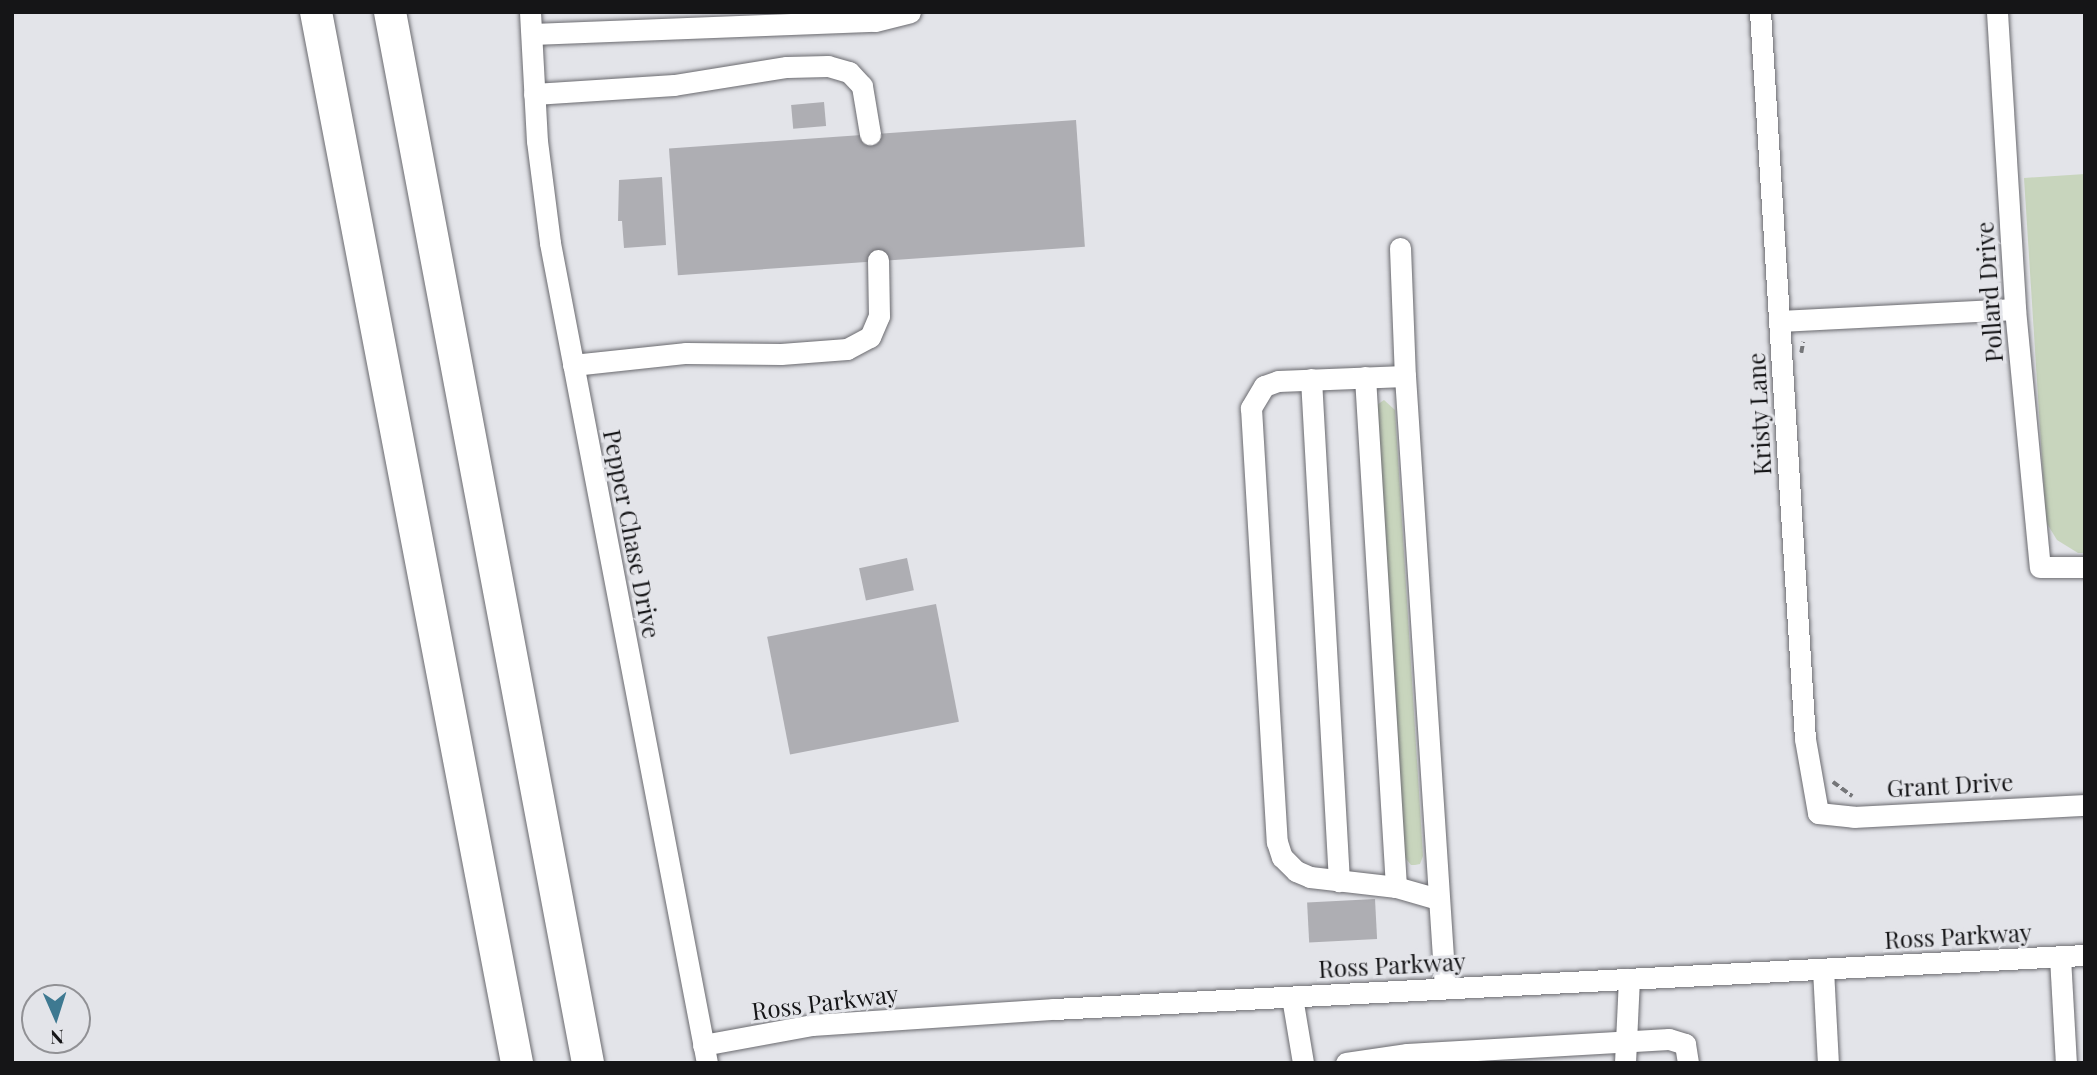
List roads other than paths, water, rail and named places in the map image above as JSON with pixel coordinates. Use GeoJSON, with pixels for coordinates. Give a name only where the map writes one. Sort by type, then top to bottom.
{"type":"FeatureCollection","features":[{"type":"Feature","properties":{"kind":"highway"},"geometry":{"type":"LineString","coordinates":[[300,12],[402,461]]}},
{"type":"Feature","properties":{"kind":"highway"},"geometry":{"type":"LineString","coordinates":[[316,12],[517,1063]]}},
{"type":"Feature","properties":{"kind":"highway"},"geometry":{"type":"LineString","coordinates":[[390,12],[588,1063]]}},
{"type":"Feature","properties":{"kind":"highway"},"geometry":{"type":"LineString","coordinates":[[400,63],[401,12]]}},
{"type":"Feature","properties":{"kind":"street","name":"Pepper Chase Drive"},"geometry":{"type":"LineString","coordinates":[[530,12],[544,204],[705,1054]]}},
{"type":"Feature","properties":{"kind":"street"},"geometry":{"type":"LineString","coordinates":[[531,34],[875,21],[911,12]]}},
{"type":"Feature","properties":{"kind":"street","name":"Kristy Lane"},"geometry":{"type":"LineString","coordinates":[[1760,12],[1807,762],[1818,813]]}},
{"type":"Feature","properties":{"kind":"street","name":"Pollard Drive"},"geometry":{"type":"LineString","coordinates":[[1997,12],[2015,309],[2040,567],[2085,566]]}},
{"type":"Feature","properties":{"kind":"street"},"geometry":{"type":"LineString","coordinates":[[534,94],[674,85],[787,67],[828,66],[849,72],[862,86],[870,134]]}},
{"type":"Feature","properties":{"kind":"street"},"geometry":{"type":"LineString","coordinates":[[1399,248],[1445,988]]}},
{"type":"Feature","properties":{"kind":"street"},"geometry":{"type":"LineString","coordinates":[[573,365],[686,353],[781,354],[846,349],[870,337],[879,316],[878,260]]}},
{"type":"Feature","properties":{"kind":"street"},"geometry":{"type":"LineString","coordinates":[[1780,321],[2015,309]]}},
{"type":"Feature","properties":{"kind":"street"},"geometry":{"type":"LineString","coordinates":[[1405,376],[1278,381],[1264,386],[1255,397],[1251,414],[1277,842],[1282,857],[1296,871],[1310,877],[1396,887],[1438,899]]}},
{"type":"Feature","properties":{"kind":"street"},"geometry":{"type":"LineString","coordinates":[[1365,377],[1396,887]]}},
{"type":"Feature","properties":{"kind":"street"},"geometry":{"type":"LineString","coordinates":[[1311,379],[1339,881]]}},
{"type":"Feature","properties":{"kind":"street","name":"Grant Drive"},"geometry":{"type":"LineString","coordinates":[[1818,813],[1854,817],[2085,805]]}},
{"type":"Feature","properties":{"kind":"street","name":"Ross Parkway"},"geometry":{"type":"LineString","coordinates":[[705,1054],[812,1026],[1148,1003],[2085,955]]}},
{"type":"Feature","properties":{"kind":"street"},"geometry":{"type":"LineString","coordinates":[[2060,957],[2066,1063]]}},
{"type":"Feature","properties":{"kind":"street"},"geometry":{"type":"LineString","coordinates":[[1823,969],[1828,1063]]}},
{"type":"Feature","properties":{"kind":"street"},"geometry":{"type":"LineString","coordinates":[[1625,1063],[1629,979]]}},
{"type":"Feature","properties":{"kind":"street"},"geometry":{"type":"LineString","coordinates":[[1292,997],[1303,1063]]}},
{"type":"Feature","properties":{"kind":"street"},"geometry":{"type":"LineString","coordinates":[[1346,1063],[1407,1058],[1518,1056],[1627,1041],[1678,1041],[1685,1044],[1688,1063]]}}]}
